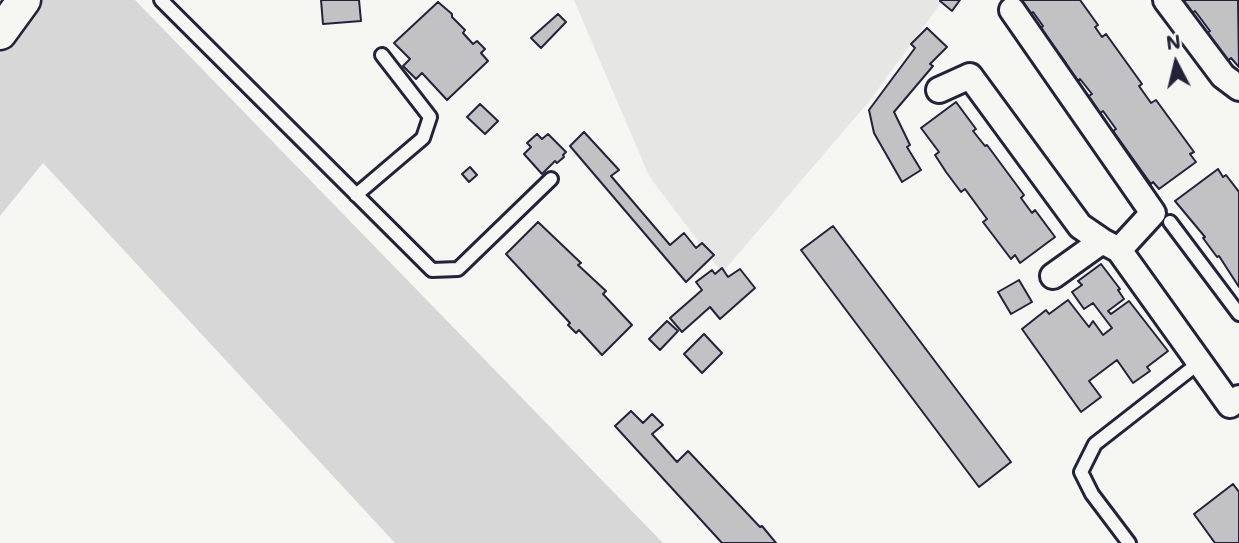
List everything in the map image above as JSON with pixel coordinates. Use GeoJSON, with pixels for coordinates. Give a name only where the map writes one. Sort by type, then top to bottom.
{"type":"FeatureCollection","features":[{"type":"Feature","properties":{"kind":"street"},"geometry":{"type":"LineString","coordinates":[[0,33],[24,0]]}},
{"type":"Feature","properties":{"kind":"street"},"geometry":{"type":"LineString","coordinates":[[1166,0],[1223,76],[1239,88]]}},
{"type":"Feature","properties":{"kind":"street"},"geometry":{"type":"LineString","coordinates":[[1012,10],[1153,213],[1110,246],[1053,275]]}},
{"type":"Feature","properties":{"kind":"street"},"geometry":{"type":"LineString","coordinates":[[939,90],[970,76],[1080,226],[1110,246],[1230,405],[1239,398]]}},
{"type":"Feature","properties":{"kind":"lane"},"geometry":{"type":"LineString","coordinates":[[161,0],[432,270],[457,269],[551,179]]}},
{"type":"Feature","properties":{"kind":"lane"},"geometry":{"type":"LineString","coordinates":[[356,194],[423,138],[430,117],[382,55]]}},
{"type":"Feature","properties":{"kind":"lane"},"geometry":{"type":"LineString","coordinates":[[1170,222],[1239,314]]}},
{"type":"Feature","properties":{"kind":"lane"},"geometry":{"type":"LineString","coordinates":[[1129,543],[1092,494],[1082,472],[1095,444],[1199,362]]}},
{"type":"Feature","properties":{"kind":"shaded area"},"geometry":{"type":"Polygon","coordinates":[[[39,0],[135,0],[663,543],[395,543],[43,163],[0,216],[0,53],[39,0]]]}},
{"type":"Feature","properties":{"kind":"shaded area"},"geometry":{"type":"Polygon","coordinates":[[[574,0],[943,0],[871,99],[722,273],[649,176],[574,0]]]}},
{"type":"Feature","properties":{"kind":"building"},"geometry":{"type":"Polygon","coordinates":[[[321,0],[359,0],[361,21],[323,24],[321,0]]]}},
{"type":"Feature","properties":{"kind":"building"},"geometry":{"type":"Polygon","coordinates":[[[941,0],[960,0],[952,11],[941,0]]]}},
{"type":"Feature","properties":{"kind":"building"},"geometry":{"type":"Polygon","coordinates":[[[1013,0],[1080,0],[1098,25],[1095,27],[1102,37],[1106,34],[1142,84],[1139,86],[1151,103],[1156,100],[1194,152],[1190,154],[1196,162],[1159,189],[1153,182],[1151,184],[1113,131],[1116,129],[1103,111],[1099,114],[1087,97],[1092,94],[1080,79],[1075,82],[1063,65],[1066,63],[1054,47],[1051,50],[1037,31],[1043,26],[1033,12],[1026,17],[1013,0]]]}},
{"type":"Feature","properties":{"kind":"building"},"geometry":{"type":"Polygon","coordinates":[[[1174,0],[1238,0],[1239,67],[1231,58],[1225,63],[1201,37],[1210,31],[1195,11],[1186,18],[1174,0]]]}},
{"type":"Feature","properties":{"kind":"building"},"geometry":{"type":"Polygon","coordinates":[[[438,2],[452,14],[473,44],[477,41],[485,49],[481,53],[488,61],[447,100],[422,73],[416,79],[403,66],[410,59],[394,43],[438,2]]]}},
{"type":"Feature","properties":{"kind":"building"},"geometry":{"type":"Polygon","coordinates":[[[558,14],[566,22],[541,48],[531,38],[558,14]]]}},
{"type":"Feature","properties":{"kind":"building"},"geometry":{"type":"Polygon","coordinates":[[[927,28],[947,47],[930,64],[933,66],[894,112],[910,145],[907,147],[921,170],[902,182],[874,133],[869,110],[915,48],[911,44],[927,28]]]}},
{"type":"Feature","properties":{"kind":"building"},"geometry":{"type":"Polygon","coordinates":[[[956,102],[976,129],[973,131],[985,146],[987,145],[1024,195],[1021,198],[1032,213],[1035,210],[1055,237],[1020,263],[1015,255],[1011,259],[983,222],[987,219],[965,189],[961,192],[946,172],[935,155],[939,152],[921,128],[956,102]]]}},
{"type":"Feature","properties":{"kind":"building"},"geometry":{"type":"Polygon","coordinates":[[[480,104],[498,121],[485,134],[467,117],[480,104]]]}},
{"type":"Feature","properties":{"kind":"building"},"geometry":{"type":"Polygon","coordinates":[[[584,132],[619,170],[611,176],[670,245],[684,233],[696,248],[702,243],[714,255],[686,282],[570,146],[584,132]]]}},
{"type":"Feature","properties":{"kind":"building"},"geometry":{"type":"Polygon","coordinates":[[[537,134],[542,139],[548,134],[566,152],[564,157],[557,163],[555,161],[542,174],[524,154],[531,147],[527,143],[537,134]]]}},
{"type":"Feature","properties":{"kind":"building"},"geometry":{"type":"Polygon","coordinates":[[[470,167],[477,175],[469,182],[462,174],[470,167]]]}},
{"type":"Feature","properties":{"kind":"building"},"geometry":{"type":"Polygon","coordinates":[[[1218,169],[1239,192],[1239,287],[1219,256],[1217,257],[1203,238],[1205,237],[1175,201],[1218,169]]]}},
{"type":"Feature","properties":{"kind":"building"},"geometry":{"type":"Polygon","coordinates":[[[538,222],[581,263],[578,265],[606,291],[603,294],[632,325],[602,355],[579,330],[576,333],[568,325],[570,323],[506,254],[538,222]]]}},
{"type":"Feature","properties":{"kind":"building"},"geometry":{"type":"Polygon","coordinates":[[[833,226],[1011,462],[979,487],[801,250],[833,226]]]}},
{"type":"Feature","properties":{"kind":"building"},"geometry":{"type":"Polygon","coordinates":[[[1101,264],[1120,289],[1118,290],[1124,299],[1108,311],[1111,314],[1129,301],[1168,351],[1147,367],[1150,371],[1133,383],[1117,360],[1089,381],[1101,397],[1081,412],[1022,329],[1046,310],[1049,314],[1068,300],[1089,327],[1093,321],[1103,335],[1112,328],[1093,303],[1084,309],[1072,292],[1082,285],[1078,281],[1101,264]]]}},
{"type":"Feature","properties":{"kind":"building"},"geometry":{"type":"Polygon","coordinates":[[[722,268],[728,277],[740,269],[755,288],[720,319],[710,307],[682,332],[670,318],[702,290],[696,282],[712,270],[715,274],[722,268]]]}},
{"type":"Feature","properties":{"kind":"building"},"geometry":{"type":"Polygon","coordinates":[[[1019,280],[1032,302],[1011,314],[998,292],[1019,280]]]}},
{"type":"Feature","properties":{"kind":"building"},"geometry":{"type":"Polygon","coordinates":[[[667,321],[678,331],[660,350],[649,339],[667,321]]]}},
{"type":"Feature","properties":{"kind":"building"},"geometry":{"type":"Polygon","coordinates":[[[704,334],[722,353],[702,373],[684,354],[704,334]]]}},
{"type":"Feature","properties":{"kind":"building"},"geometry":{"type":"Polygon","coordinates":[[[631,411],[643,423],[652,414],[663,425],[652,434],[677,462],[688,451],[776,543],[722,543],[615,426],[631,411]]]}},
{"type":"Feature","properties":{"kind":"building"},"geometry":{"type":"Polygon","coordinates":[[[1233,484],[1239,492],[1239,543],[1215,543],[1194,514],[1233,484]]]}}]}
